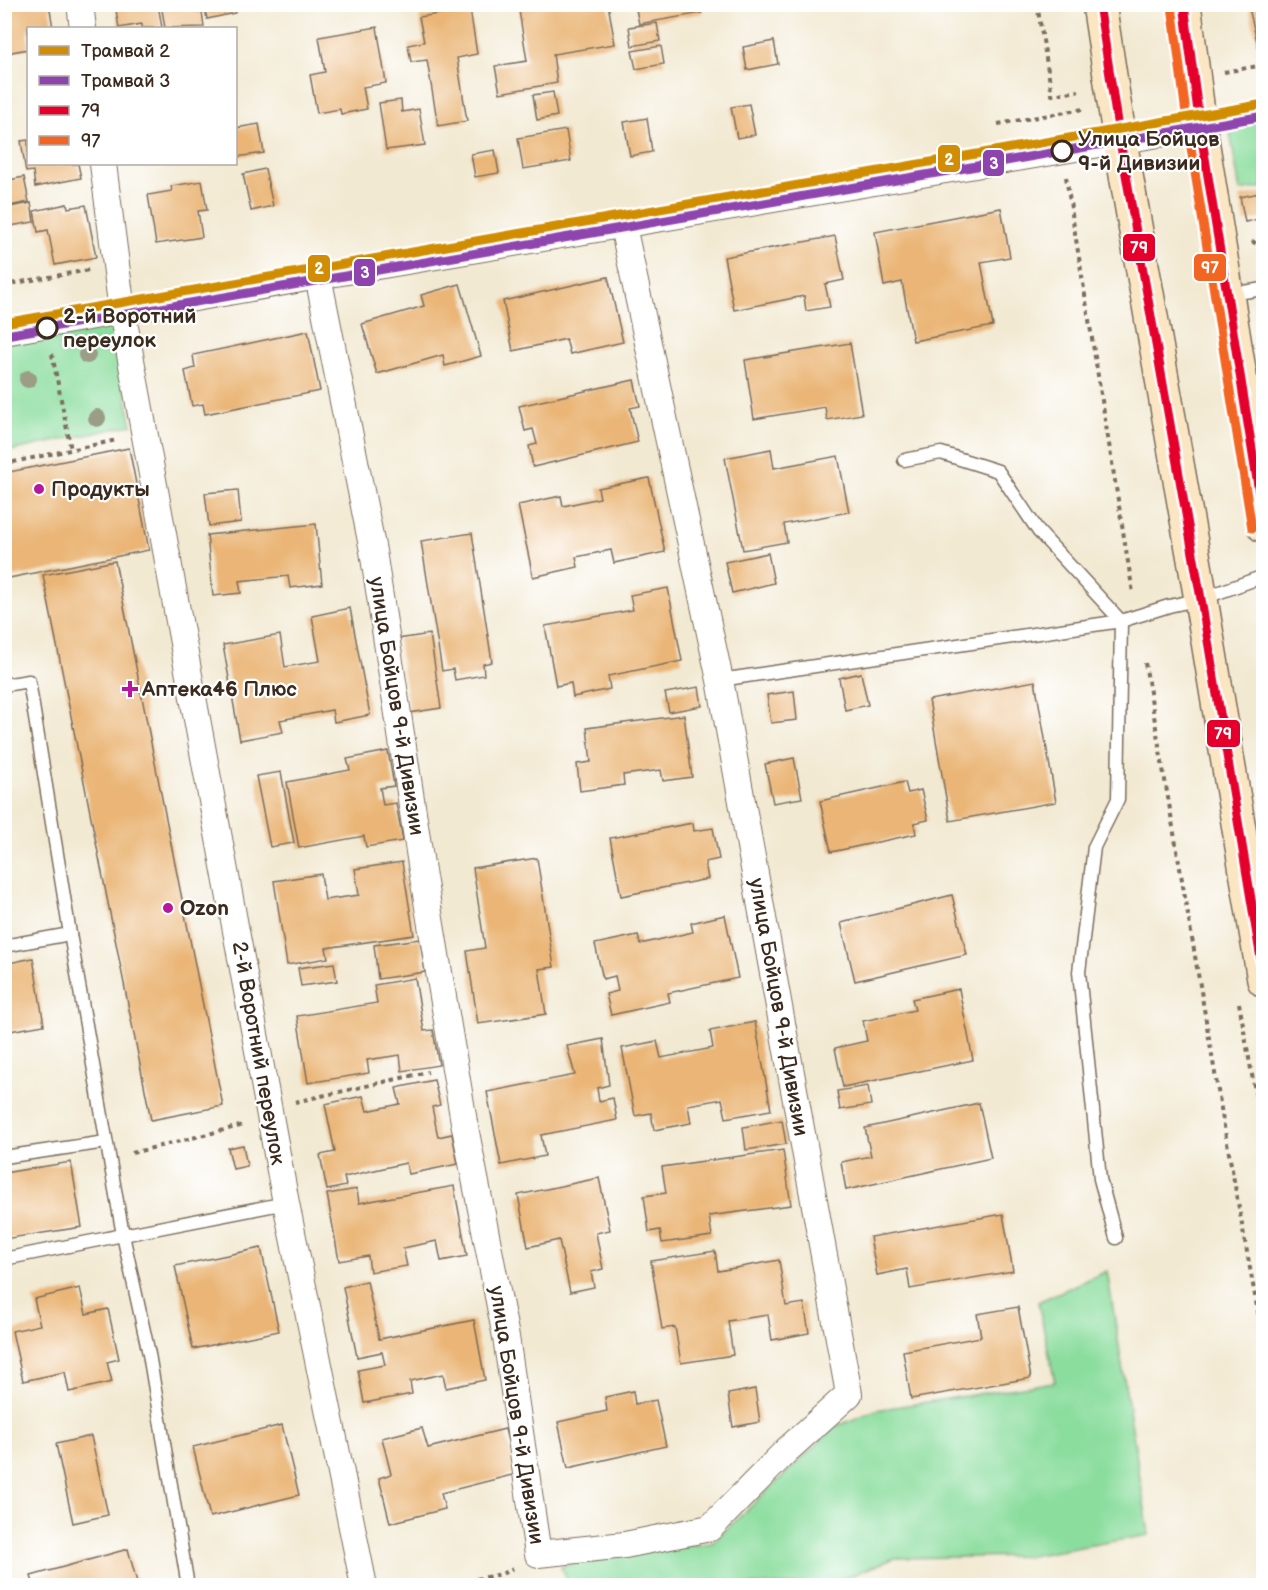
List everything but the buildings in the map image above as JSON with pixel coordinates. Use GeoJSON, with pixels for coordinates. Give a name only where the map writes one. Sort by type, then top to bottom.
{"type":"FeatureCollection","features":[{"type":"Feature","properties":{"kind":"main road"},"geometry":{"type":"LineString","coordinates":[[1099,4],[1120,141],[1201,599],[1263,980]]}},
{"type":"Feature","properties":{"kind":"main road"},"geometry":{"type":"LineString","coordinates":[[1184,4],[1200,128],[1263,526]]}},
{"type":"Feature","properties":{"kind":"street"},"geometry":{"type":"LineString","coordinates":[[80,4],[83,27]]}},
{"type":"Feature","properties":{"kind":"street"},"geometry":{"type":"LineString","coordinates":[[4,332],[318,276],[1200,128]]}},
{"type":"Feature","properties":{"kind":"street","name":"2-й Воротний переулок"},"geometry":{"type":"LineString","coordinates":[[102,165],[122,311],[286,1203],[363,1586]]}},
{"type":"Feature","properties":{"kind":"street","name":"улица Бойцов 9-й Дивизии"},"geometry":{"type":"LineString","coordinates":[[318,276],[373,551],[420,859],[455,1066],[506,1337],[538,1554],[625,1545],[710,1528],[787,1450],[849,1394],[720,680],[623,226]]}},
{"type":"Feature","properties":{"kind":"lane"},"geometry":{"type":"LineString","coordinates":[[1227,294],[1263,289]]}},
{"type":"Feature","properties":{"kind":"lane"},"geometry":{"type":"LineString","coordinates":[[904,460],[941,453],[998,471],[1039,532],[1121,621],[1118,798],[1094,847],[1079,972],[1100,1179],[1116,1238]]}},
{"type":"Feature","properties":{"kind":"lane"},"geometry":{"type":"LineString","coordinates":[[720,680],[1121,621],[1201,599],[1263,576]]}},
{"type":"Feature","properties":{"kind":"lane"},"geometry":{"type":"LineString","coordinates":[[4,685],[29,681],[106,1142],[123,1235],[149,1354],[188,1586]]}},
{"type":"Feature","properties":{"kind":"lane"},"geometry":{"type":"LineString","coordinates":[[4,946],[70,934]]}},
{"type":"Feature","properties":{"kind":"lane"},"geometry":{"type":"LineString","coordinates":[[4,1157],[106,1142]]}},
{"type":"Feature","properties":{"kind":"lane"},"geometry":{"type":"LineString","coordinates":[[4,1259],[286,1203]]}},
{"type":"Feature","properties":{"kind":"path"},"geometry":{"type":"LineString","coordinates":[[1038,4],[1052,95],[1082,91]]}},
{"type":"Feature","properties":{"kind":"path"},"geometry":{"type":"LineString","coordinates":[[1217,73],[1263,65]]}},
{"type":"Feature","properties":{"kind":"path"},"geometry":{"type":"LineString","coordinates":[[998,124],[1084,109]]}},
{"type":"Feature","properties":{"kind":"path"},"geometry":{"type":"LineString","coordinates":[[1065,167],[1137,616],[1263,1345]]}},
{"type":"Feature","properties":{"kind":"path"},"geometry":{"type":"LineString","coordinates":[[4,285],[117,265]]}},
{"type":"Feature","properties":{"kind":"path"},"geometry":{"type":"LineString","coordinates":[[51,347],[71,450]]}},
{"type":"Feature","properties":{"kind":"path"},"geometry":{"type":"LineString","coordinates":[[4,464],[121,439]]}},
{"type":"Feature","properties":{"kind":"path"},"geometry":{"type":"LineString","coordinates":[[109,1159],[270,1113],[455,1066]]}},
{"type":"Feature","properties":{"kind":"path"},"geometry":{"type":"LineString","coordinates":[[441,1586],[502,1574],[538,1554]]}},
{"type":"Feature","properties":{"kind":"green space"},"geometry":{"type":"Polygon","coordinates":[[[1263,114],[1263,187],[1240,191],[1228,121],[1263,114]]]}},
{"type":"Feature","properties":{"kind":"green space"},"geometry":{"type":"Polygon","coordinates":[[[1264,312],[1263,361],[1256,314],[1264,312]]]}},
{"type":"Feature","properties":{"kind":"green space"},"geometry":{"type":"Polygon","coordinates":[[[111,323],[132,425],[5,452],[5,343],[111,323]]]}},
{"type":"Feature","properties":{"kind":"green space"},"geometry":{"type":"Polygon","coordinates":[[[1107,1271],[1149,1535],[1030,1556],[895,1558],[827,1585],[568,1585],[561,1567],[593,1556],[712,1543],[835,1427],[876,1410],[1055,1382],[1038,1302],[1107,1271]]]}},
{"type":"Feature","properties":{"kind":"tram line","name":"2"},"geometry":{"type":"LineString","coordinates":[[4,323],[1264,104]]}},
{"type":"Feature","properties":{"kind":"tram line","name":"3"},"geometry":{"type":"LineString","coordinates":[[6,335],[1264,116]]}},
{"type":"Feature","properties":{"kind":"transit line","name":"79"},"geometry":{"type":"LineString","coordinates":[[1099,4],[1120,141],[1201,599],[1264,977]]}},
{"type":"Feature","properties":{"kind":"transit line","name":"79"},"geometry":{"type":"LineString","coordinates":[[1184,4],[1200,127],[1264,523]]}},
{"type":"Feature","properties":{"kind":"transit line","name":"97"},"geometry":{"type":"LineString","coordinates":[[1172,6],[1188,129],[1252,528]]}},
{"type":"Feature","properties":{"kind":"place","name":"Улица Бойцов 9-й Дивизии"},"geometry":{"type":"Point","coordinates":[1062,151]}},
{"type":"Feature","properties":{"kind":"place","name":"2-й Воротний переулок"},"geometry":{"type":"Point","coordinates":[47,328]}},
{"type":"Feature","properties":{"kind":"place","name":"Продукты"},"geometry":{"type":"Point","coordinates":[39,489]}},
{"type":"Feature","properties":{"kind":"place","name":"Аптека46 Плюс"},"geometry":{"type":"Point","coordinates":[130,689]}},
{"type":"Feature","properties":{"kind":"place","name":"Ozon"},"geometry":{"type":"Point","coordinates":[168,908]}}]}
